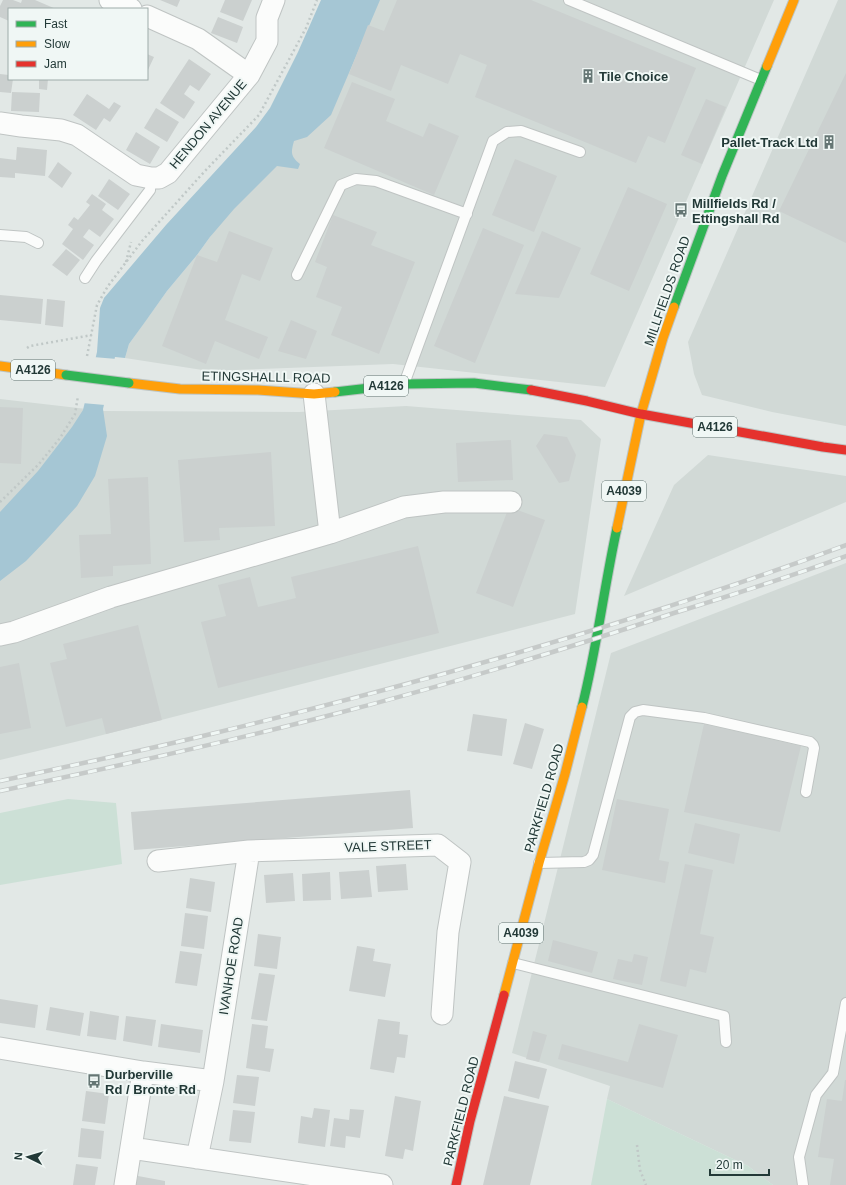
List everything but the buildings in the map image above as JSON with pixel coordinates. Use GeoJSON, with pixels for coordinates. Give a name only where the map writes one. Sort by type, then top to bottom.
{"type":"FeatureCollection","features":[{"type":"Feature","properties":{"kind":"main road","name":"MILLFIELDS ROAD"},"geometry":{"type":"LineString","coordinates":[[640,414],[663,338],[722,176],[794,0]]}},
{"type":"Feature","properties":{"kind":"main road","name":"ETINGSHALLL ROAD"},"geometry":{"type":"LineString","coordinates":[[0,366],[180,389],[258,390],[314,394],[404,384],[474,383],[526,389],[587,401],[640,414]]}},
{"type":"Feature","properties":{"kind":"main road","name":"A4126"},"geometry":{"type":"LineString","coordinates":[[640,414],[846,450]]}},
{"type":"Feature","properties":{"kind":"main road","name":"PARKFIELD ROAD"},"geometry":{"type":"LineString","coordinates":[[456,1185],[470,1121],[539,863],[565,774],[588,682],[608,569],[640,414]]}},
{"type":"Feature","properties":{"kind":"street"},"geometry":{"type":"LineString","coordinates":[[110,0],[128,8]]}},
{"type":"Feature","properties":{"kind":"street","name":"HENDON AVENUE"},"geometry":{"type":"LineString","coordinates":[[151,178],[159,178],[168,173],[249,75],[267,41],[267,18],[274,0]]}},
{"type":"Feature","properties":{"kind":"street"},"geometry":{"type":"LineString","coordinates":[[148,16],[198,39],[249,75]]}},
{"type":"Feature","properties":{"kind":"street"},"geometry":{"type":"LineString","coordinates":[[0,123],[61,130],[77,135],[136,174],[151,178]]}},
{"type":"Feature","properties":{"kind":"street"},"geometry":{"type":"LineString","coordinates":[[314,394],[330,533]]}},
{"type":"Feature","properties":{"kind":"street"},"geometry":{"type":"LineString","coordinates":[[0,635],[14,632],[111,597],[330,533],[404,507],[444,502],[511,502]]}},
{"type":"Feature","properties":{"kind":"street","name":"VALE STREET"},"geometry":{"type":"LineString","coordinates":[[158,861],[250,851],[438,845],[460,862],[448,932],[442,1014]]}},
{"type":"Feature","properties":{"kind":"street","name":"IVANHOE ROAD"},"geometry":{"type":"LineString","coordinates":[[197,1158],[213,1081],[250,851]]}},
{"type":"Feature","properties":{"kind":"street"},"geometry":{"type":"LineString","coordinates":[[0,1048],[144,1072],[213,1081]]}},
{"type":"Feature","properties":{"kind":"street"},"geometry":{"type":"LineString","coordinates":[[126,1185],[144,1072]]}},
{"type":"Feature","properties":{"kind":"street"},"geometry":{"type":"LineString","coordinates":[[131,1148],[382,1185]]}},
{"type":"Feature","properties":{"kind":"lane"},"geometry":{"type":"LineString","coordinates":[[569,0],[761,80]]}},
{"type":"Feature","properties":{"kind":"lane"},"geometry":{"type":"LineString","coordinates":[[404,384],[493,141],[507,132],[520,131],[580,152]]}},
{"type":"Feature","properties":{"kind":"lane"},"geometry":{"type":"LineString","coordinates":[[85,278],[96,261],[150,190],[151,178]]}},
{"type":"Feature","properties":{"kind":"lane"},"geometry":{"type":"LineString","coordinates":[[296,274],[341,185],[356,179],[376,181],[467,214]]}},
{"type":"Feature","properties":{"kind":"lane"},"geometry":{"type":"LineString","coordinates":[[0,235],[26,237],[38,243]]}},
{"type":"Feature","properties":{"kind":"lane"},"geometry":{"type":"LineString","coordinates":[[539,863],[584,862],[589,860],[593,855],[630,717],[635,712],[643,710],[704,718],[810,742],[814,748],[806,792]]}},
{"type":"Feature","properties":{"kind":"lane"},"geometry":{"type":"LineString","coordinates":[[513,962],[724,1016],[726,1042]]}},
{"type":"Feature","properties":{"kind":"lane"},"geometry":{"type":"LineString","coordinates":[[803,1185],[798,1157],[816,1095],[833,1073],[846,1003]]}},
{"type":"Feature","properties":{"kind":"path"},"geometry":{"type":"LineString","coordinates":[[87,357],[97,305],[108,286],[142,241],[204,172],[259,115],[306,28],[317,0]]}},
{"type":"Feature","properties":{"kind":"path"},"geometry":{"type":"LineString","coordinates":[[0,366],[30,346],[92,335]]}},
{"type":"Feature","properties":{"kind":"path"},"geometry":{"type":"LineString","coordinates":[[0,502],[39,464],[60,438],[74,414],[79,393]]}},
{"type":"Feature","properties":{"kind":"path"},"geometry":{"type":"LineString","coordinates":[[637,1145],[640,1170],[646,1185]]}},
{"type":"Feature","properties":{"kind":"shaded area"},"geometry":{"type":"Polygon","coordinates":[[[365,0],[774,0],[605,387],[393,364],[209,371],[125,358],[129,344],[167,291],[210,237],[365,0]]]}},
{"type":"Feature","properties":{"kind":"shaded area"},"geometry":{"type":"Polygon","coordinates":[[[838,0],[846,0],[846,426],[772,412],[702,395],[694,374],[688,342],[838,0]]]}},
{"type":"Feature","properties":{"kind":"shaded area"},"geometry":{"type":"Polygon","coordinates":[[[0,399],[104,411],[299,412],[406,406],[581,420],[601,439],[575,614],[0,760],[0,399]]]}},
{"type":"Feature","properties":{"kind":"shaded area"},"geometry":{"type":"Polygon","coordinates":[[[708,455],[846,476],[846,502],[624,596],[674,485],[708,455]]]}},
{"type":"Feature","properties":{"kind":"shaded area"},"geometry":{"type":"Polygon","coordinates":[[[846,563],[846,1185],[773,1185],[748,1166],[607,1099],[610,1086],[512,1053],[611,653],[846,563]]]}},
{"type":"Feature","properties":{"kind":"green space"},"geometry":{"type":"Polygon","coordinates":[[[68,799],[116,803],[122,864],[0,885],[0,813],[68,799]]]}},
{"type":"Feature","properties":{"kind":"green space"},"geometry":{"type":"Polygon","coordinates":[[[607,1099],[748,1166],[773,1185],[591,1185],[607,1099]]]}},
{"type":"Feature","properties":{"kind":"water"},"geometry":{"type":"Polygon","coordinates":[[[321,0],[380,0],[331,115],[307,137],[294,141],[292,154],[294,159],[300,164],[298,169],[277,166],[234,209],[167,291],[129,344],[125,358],[115,357],[103,409],[107,436],[95,476],[77,506],[49,537],[26,561],[0,581],[0,512],[38,471],[72,427],[83,410],[97,352],[100,308],[104,298],[166,225],[256,127],[270,108],[298,52],[321,0]]]}},
{"type":"Feature","properties":{"kind":"pier"},"geometry":{"type":"Polygon","coordinates":[[[93,357],[117,359],[105,405],[82,403],[93,357]]]}},
{"type":"Feature","properties":{"kind":"railway"},"geometry":{"type":"LineString","coordinates":[[0,781],[211,734],[452,672],[690,600],[846,545]]}},
{"type":"Feature","properties":{"kind":"railway"},"geometry":{"type":"LineString","coordinates":[[0,791],[123,765],[246,736],[415,693],[588,641],[760,586],[846,556]]}},
{"type":"Feature","properties":{"kind":"traffic: fast"},"geometry":{"type":"LineString","coordinates":[[674,307],[722,176],[767,66]]}},
{"type":"Feature","properties":{"kind":"traffic: fast"},"geometry":{"type":"LineString","coordinates":[[66,375],[129,383]]}},
{"type":"Feature","properties":{"kind":"traffic: fast"},"geometry":{"type":"LineString","coordinates":[[335,392],[404,384],[474,383],[531,390]]}},
{"type":"Feature","properties":{"kind":"traffic: fast"},"geometry":{"type":"LineString","coordinates":[[582,707],[617,528]]}},
{"type":"Feature","properties":{"kind":"traffic: slow"},"geometry":{"type":"LineString","coordinates":[[767,66],[794,0]]}},
{"type":"Feature","properties":{"kind":"traffic: slow"},"geometry":{"type":"LineString","coordinates":[[617,528],[641,414],[663,338],[674,307]]}},
{"type":"Feature","properties":{"kind":"traffic: slow"},"geometry":{"type":"LineString","coordinates":[[0,366],[66,375]]}},
{"type":"Feature","properties":{"kind":"traffic: slow"},"geometry":{"type":"LineString","coordinates":[[129,383],[180,389],[258,390],[314,394],[335,392]]}},
{"type":"Feature","properties":{"kind":"traffic: slow"},"geometry":{"type":"LineString","coordinates":[[504,995],[582,707]]}},
{"type":"Feature","properties":{"kind":"traffic: jam"},"geometry":{"type":"LineString","coordinates":[[531,390],[641,414],[846,450]]}},
{"type":"Feature","properties":{"kind":"traffic: jam"},"geometry":{"type":"LineString","coordinates":[[456,1185],[470,1121],[504,995]]}},
{"type":"Feature","properties":{"kind":"place","name":"Tile Choice"},"geometry":{"type":"Point","coordinates":[588,76]}},
{"type":"Feature","properties":{"kind":"place","name":"Pallet-Track Ltd"},"geometry":{"type":"Point","coordinates":[829,142]}},
{"type":"Feature","properties":{"kind":"place","name":"Millfields Rd / Ettingshall Rd"},"geometry":{"type":"Point","coordinates":[681,210]}},
{"type":"Feature","properties":{"kind":"place","name":"Durberville Rd / Bronte Rd"},"geometry":{"type":"Point","coordinates":[94,1081]}}]}
